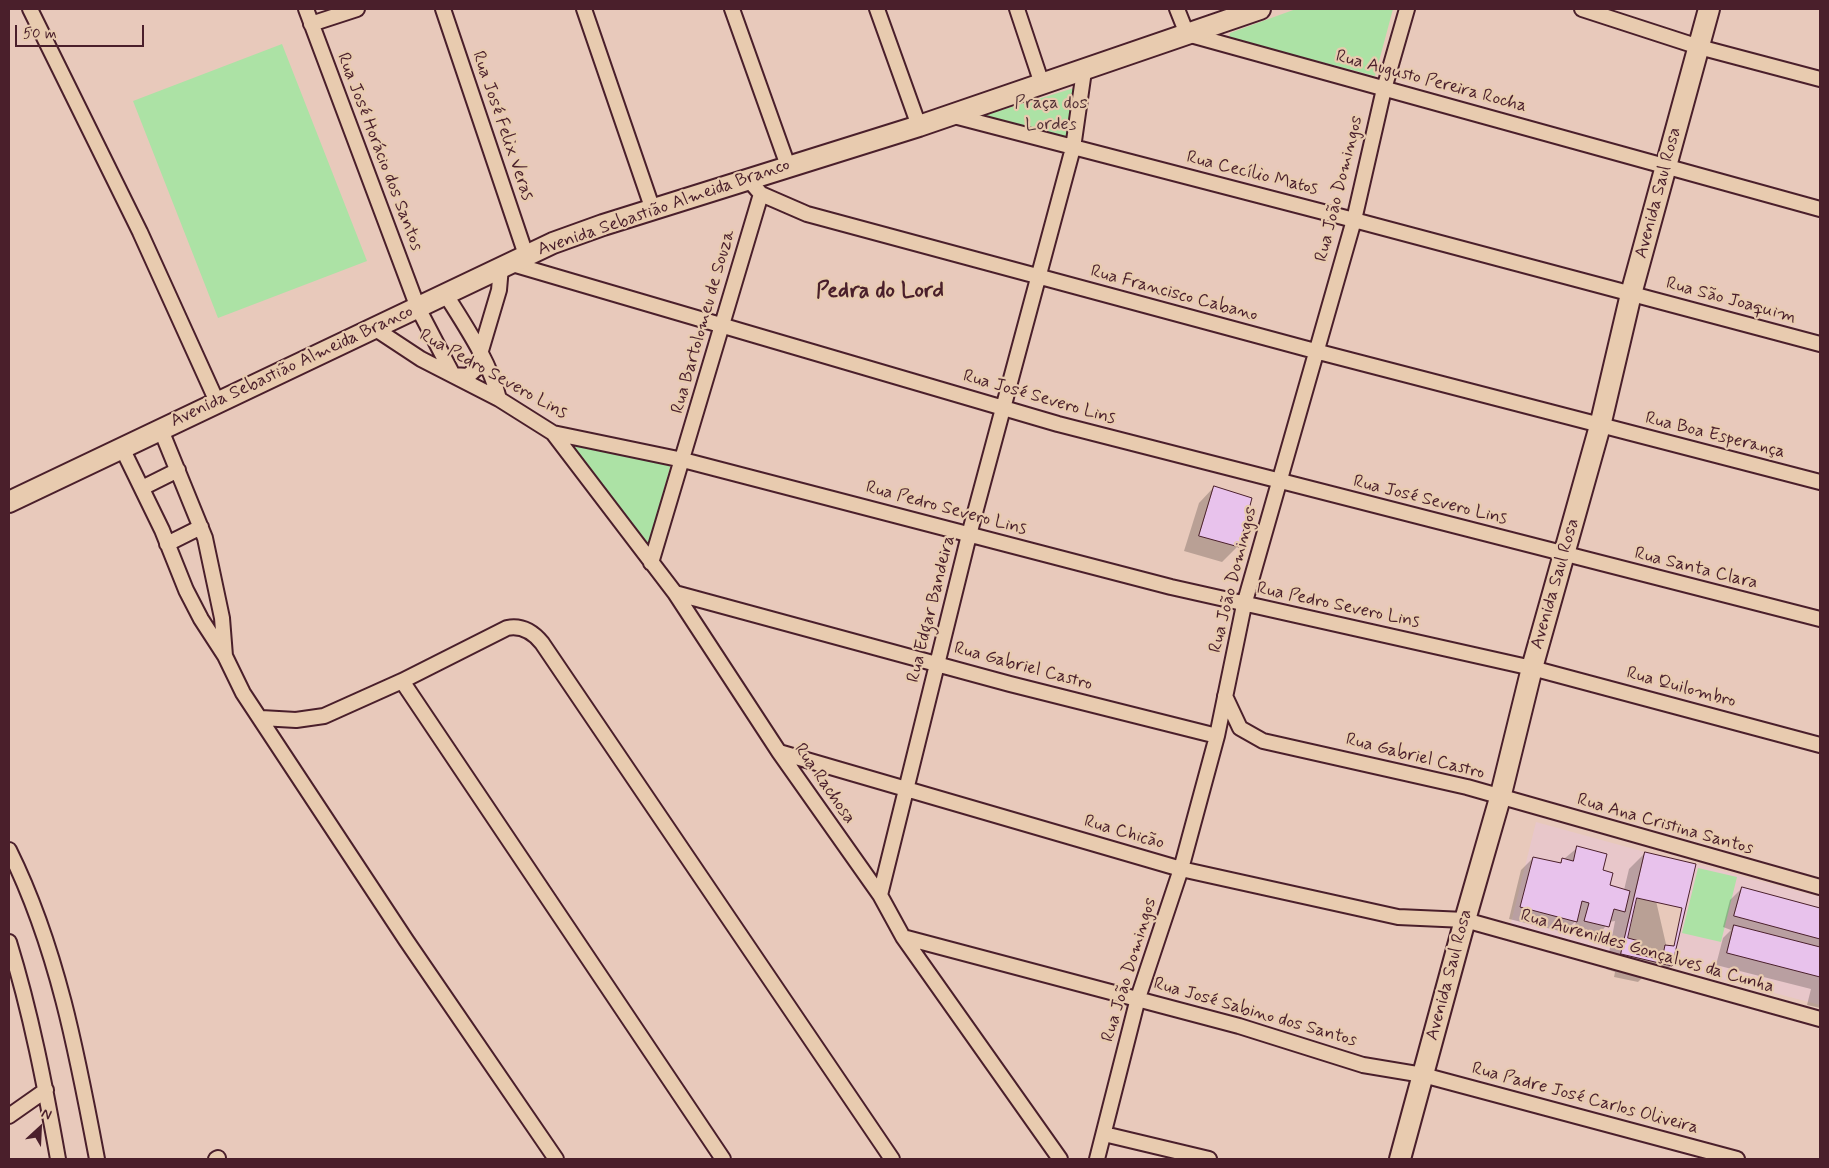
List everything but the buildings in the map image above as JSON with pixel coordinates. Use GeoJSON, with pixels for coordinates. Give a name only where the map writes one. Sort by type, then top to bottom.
{"type":"FeatureCollection","features":[{"type":"Feature","properties":{"kind":"street"},"geometry":{"type":"LineString","coordinates":[[30,9],[140,232],[218,404]]}},
{"type":"Feature","properties":{"kind":"street","name":"Rua José Horácio dos Santos"},"geometry":{"type":"LineString","coordinates":[[306,9],[418,308]]}},
{"type":"Feature","properties":{"kind":"street"},"geometry":{"type":"LineString","coordinates":[[311,24],[357,9]]}},
{"type":"Feature","properties":{"kind":"street","name":"Rua José Felix Veras"},"geometry":{"type":"LineString","coordinates":[[443,9],[512,262]]}},
{"type":"Feature","properties":{"kind":"street"},"geometry":{"type":"LineString","coordinates":[[584,9],[653,210]]}},
{"type":"Feature","properties":{"kind":"street"},"geometry":{"type":"LineString","coordinates":[[732,9],[788,166]]}},
{"type":"Feature","properties":{"kind":"street"},"geometry":{"type":"LineString","coordinates":[[877,9],[919,126]]}},
{"type":"Feature","properties":{"kind":"street"},"geometry":{"type":"LineString","coordinates":[[1018,9],[1042,84]]}},
{"type":"Feature","properties":{"kind":"street"},"geometry":{"type":"LineString","coordinates":[[1178,9],[1187,34]]}},
{"type":"Feature","properties":{"kind":"street","name":"Avenida Sebastião Almeida Branco"},"geometry":{"type":"LineString","coordinates":[[9,502],[218,404],[512,262],[577,234],[919,126],[1084,71],[1260,9]]}},
{"type":"Feature","properties":{"kind":"street","name":"Rua João Domingos"},"geometry":{"type":"LineString","coordinates":[[1097,1159],[1138,998],[1181,869],[1217,736],[1244,604],[1354,220],[1384,89],[1407,9]]}},
{"type":"Feature","properties":{"kind":"street"},"geometry":{"type":"LineString","coordinates":[[1582,9],[1699,47],[1820,79]]}},
{"type":"Feature","properties":{"kind":"street","name":"Avenida Saul Rosa"},"geometry":{"type":"LineString","coordinates":[[1400,1159],[1464,920],[1500,798],[1532,668],[1600,426],[1631,294],[1709,9]]}},
{"type":"Feature","properties":{"kind":"street","name":"Rua Augusto Pereira Rocha"},"geometry":{"type":"LineString","coordinates":[[1187,34],[1820,209]]}},
{"type":"Feature","properties":{"kind":"street","name":"Rua Edgar Bandeira"},"geometry":{"type":"LineString","coordinates":[[880,895],[969,535],[1040,278],[1073,148],[1084,71]]}},
{"type":"Feature","properties":{"kind":"street","name":"Rua Cecílio Matos"},"geometry":{"type":"LineString","coordinates":[[949,115],[1631,294]]}},
{"type":"Feature","properties":{"kind":"street","name":"Rua Francisco Cabano"},"geometry":{"type":"LineString","coordinates":[[748,179],[761,194],[807,214],[1040,278],[1600,426]]}},
{"type":"Feature","properties":{"kind":"street","name":"Rua Bartolomeu de Souza"},"geometry":{"type":"LineString","coordinates":[[651,563],[761,194]]}},
{"type":"Feature","properties":{"kind":"street"},"geometry":{"type":"LineString","coordinates":[[418,308],[453,375],[464,377],[474,373],[480,365],[480,354],[499,290],[512,262]]}},
{"type":"Feature","properties":{"kind":"street","name":"Rua José Severo Lins"},"geometry":{"type":"LineString","coordinates":[[512,262],[722,327],[1058,424],[1563,555]]}},
{"type":"Feature","properties":{"kind":"street","name":"Rua São Joaquim"},"geometry":{"type":"LineString","coordinates":[[1631,294],[1820,344]]}},
{"type":"Feature","properties":{"kind":"street"},"geometry":{"type":"LineString","coordinates":[[446,295],[494,380],[499,399]]}},
{"type":"Feature","properties":{"kind":"street","name":"Rua Pedro Severo Lins"},"geometry":{"type":"LineString","coordinates":[[374,328],[421,359],[499,399],[553,433],[683,460],[969,535],[1244,604],[1532,668]]}},
{"type":"Feature","properties":{"kind":"street","name":"Rua Boa Esperança"},"geometry":{"type":"LineString","coordinates":[[1600,426],[1820,482]]}},
{"type":"Feature","properties":{"kind":"street"},"geometry":{"type":"LineString","coordinates":[[161,430],[201,527],[219,599],[225,656]]}},
{"type":"Feature","properties":{"kind":"street","name":"Rua Rachosa"},"geometry":{"type":"LineString","coordinates":[[553,433],[675,592],[779,752],[880,895],[903,937],[1060,1159]]}},
{"type":"Feature","properties":{"kind":"street"},"geometry":{"type":"LineString","coordinates":[[122,448],[142,488],[186,590],[225,656],[243,693],[406,940],[556,1159]]}},
{"type":"Feature","properties":{"kind":"street"},"geometry":{"type":"LineString","coordinates":[[142,488],[178,470]]}},
{"type":"Feature","properties":{"kind":"street"},"geometry":{"type":"LineString","coordinates":[[167,544],[201,527]]}},
{"type":"Feature","properties":{"kind":"street","name":"Rua Santa Clara"},"geometry":{"type":"LineString","coordinates":[[1563,555],[1820,619]]}},
{"type":"Feature","properties":{"kind":"street","name":"Rua Gabriel Castro"},"geometry":{"type":"LineString","coordinates":[[675,592],[938,664],[1217,736]]}},
{"type":"Feature","properties":{"kind":"street"},"geometry":{"type":"LineString","coordinates":[[261,718],[296,720],[324,716],[402,681],[508,628],[521,628],[534,635],[892,1159]]}},
{"type":"Feature","properties":{"kind":"street","name":"Rua Quilombro"},"geometry":{"type":"LineString","coordinates":[[1532,668],[1820,745]]}},
{"type":"Feature","properties":{"kind":"street"},"geometry":{"type":"LineString","coordinates":[[402,681],[723,1159]]}},
{"type":"Feature","properties":{"kind":"street","name":"Rua Gabriel Castro"},"geometry":{"type":"LineString","coordinates":[[1225,696],[1240,728],[1263,741],[1467,788],[1500,798]]}},
{"type":"Feature","properties":{"kind":"street","name":"Rua Chicão"},"geometry":{"type":"LineString","coordinates":[[779,752],[1181,869],[1398,917],[1464,920]]}},
{"type":"Feature","properties":{"kind":"street","name":"Rua Ana Cristina Santos"},"geometry":{"type":"LineString","coordinates":[[1500,798],[1820,887]]}},
{"type":"Feature","properties":{"kind":"street"},"geometry":{"type":"LineString","coordinates":[[9,850],[38,916],[54,963],[74,1043],[97,1159]]}},
{"type":"Feature","properties":{"kind":"street","name":"Rua Aurenildes Gonçalves da Cunha"},"geometry":{"type":"LineString","coordinates":[[1464,920],[1820,1019]]}},
{"type":"Feature","properties":{"kind":"street","name":"Rua José Sabino dos Santos"},"geometry":{"type":"LineString","coordinates":[[903,937],[1240,1026],[1363,1065],[1424,1075]]}},
{"type":"Feature","properties":{"kind":"street"},"geometry":{"type":"LineString","coordinates":[[9,942],[21,982],[46,1090],[58,1159]]}},
{"type":"Feature","properties":{"kind":"street","name":"Rua Padre José Carlos Oliveira"},"geometry":{"type":"LineString","coordinates":[[1424,1075],[1737,1159]]}},
{"type":"Feature","properties":{"kind":"street"},"geometry":{"type":"LineString","coordinates":[[9,1116],[46,1090]]}},
{"type":"Feature","properties":{"kind":"street"},"geometry":{"type":"LineString","coordinates":[[1104,1134],[1209,1159]]}},
{"type":"Feature","properties":{"kind":"shaded area"},"geometry":{"type":"Polygon","coordinates":[[[1536,822],[1645,852],[1621,954],[1510,927],[1536,822]]]}},
{"type":"Feature","properties":{"kind":"shaded area"},"geometry":{"type":"Polygon","coordinates":[[[1696,864],[1820,897],[1820,1005],[1672,966],[1696,864]]]}},
{"type":"Feature","properties":{"kind":"green space"},"geometry":{"type":"Polygon","coordinates":[[[1296,9],[1393,9],[1375,76],[1229,38],[1230,33],[1296,9]]]}},
{"type":"Feature","properties":{"kind":"green space"},"geometry":{"type":"Polygon","coordinates":[[[282,44],[367,261],[218,318],[133,101],[282,44]]]}},
{"type":"Feature","properties":{"kind":"green space","name":"Praça dos Lordes"},"geometry":{"type":"Polygon","coordinates":[[[1074,88],[1067,137],[979,117],[1074,88]]]}},
{"type":"Feature","properties":{"kind":"green space"},"geometry":{"type":"Polygon","coordinates":[[[569,444],[671,464],[648,547],[569,444]]]}},
{"type":"Feature","properties":{"kind":"green space"},"geometry":{"type":"Polygon","coordinates":[[[1698,868],[1737,877],[1721,942],[1682,933],[1698,868]]]}},
{"type":"Feature","properties":{"kind":"district","name":"Pedra do Lord"},"geometry":{"type":"Point","coordinates":[880,292]}}]}
